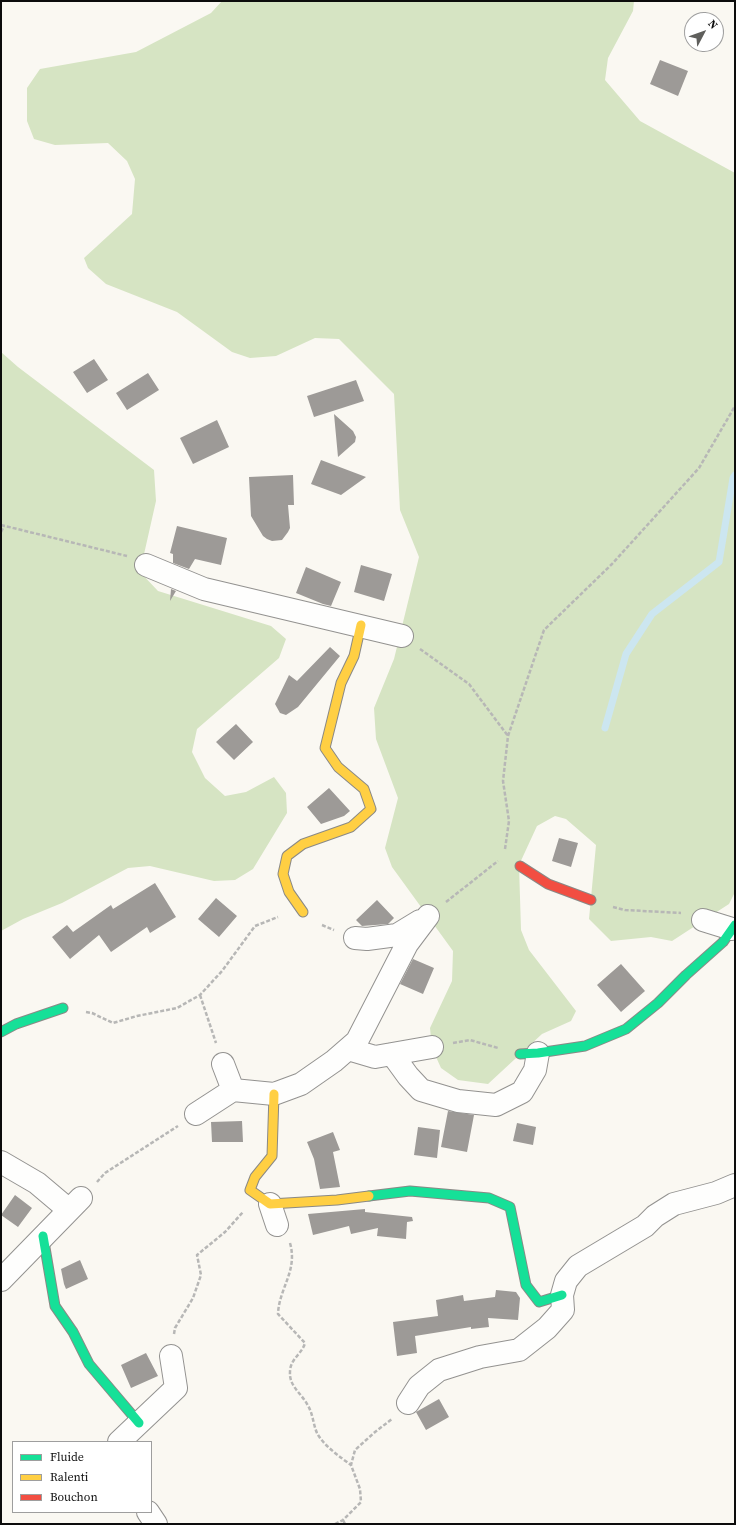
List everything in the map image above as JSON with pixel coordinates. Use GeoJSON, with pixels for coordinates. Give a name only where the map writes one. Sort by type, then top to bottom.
{"type":"FeatureCollection","features":[{"type":"Feature","properties":{"kind":"street"},"geometry":{"type":"LineString","coordinates":[[146,565],[204,589],[402,636]]}},
{"type":"Feature","properties":{"kind":"street"},"geometry":{"type":"LineString","coordinates":[[303,912],[289,892],[283,874],[287,856],[303,844],[351,827],[371,809],[364,789],[338,767],[325,748],[340,683],[354,656],[361,626]]}},
{"type":"Feature","properties":{"kind":"street"},"geometry":{"type":"LineString","coordinates":[[520,866],[548,884],[591,900]]}},
{"type":"Feature","properties":{"kind":"street"},"geometry":{"type":"LineString","coordinates":[[355,938],[367,939],[397,935],[428,916]]}},
{"type":"Feature","properties":{"kind":"street"},"geometry":{"type":"LineString","coordinates":[[196,1114],[233,1090],[274,1094],[301,1084],[334,1061],[357,1041],[407,944],[428,916]]}},
{"type":"Feature","properties":{"kind":"street"},"geometry":{"type":"LineString","coordinates":[[392,1054],[408,1076],[421,1090],[458,1101],[496,1105],[522,1092],[535,1070],[529,1054],[585,1046],[626,1029],[658,1003],[686,975],[723,942],[734,927],[704,920]]}},
{"type":"Feature","properties":{"kind":"street"},"geometry":{"type":"LineString","coordinates":[[1,1032],[16,1024],[63,1008]]}},
{"type":"Feature","properties":{"kind":"street"},"geometry":{"type":"LineString","coordinates":[[348,1049],[375,1057],[432,1048]]}},
{"type":"Feature","properties":{"kind":"street"},"geometry":{"type":"LineString","coordinates":[[223,1064],[233,1090]]}},
{"type":"Feature","properties":{"kind":"street"},"geometry":{"type":"LineString","coordinates":[[274,1094],[272,1156],[254,1177],[250,1190],[270,1204],[277,1225]]}},
{"type":"Feature","properties":{"kind":"street"},"geometry":{"type":"LineString","coordinates":[[1,1162],[75,1204],[1,1280]]}},
{"type":"Feature","properties":{"kind":"street"},"geometry":{"type":"LineString","coordinates":[[408,1404],[419,1386],[439,1370],[480,1357],[519,1350],[548,1328],[563,1310],[562,1295],[566,1280],[578,1266],[644,1226],[655,1216],[674,1204],[716,1193],[735,1185]]}},
{"type":"Feature","properties":{"kind":"street"},"geometry":{"type":"LineString","coordinates":[[270,1204],[337,1200],[410,1191],[489,1198],[510,1207],[526,1285],[539,1302],[562,1295]]}},
{"type":"Feature","properties":{"kind":"street"},"geometry":{"type":"LineString","coordinates":[[44,1236],[55,1306],[73,1332],[89,1364],[139,1423]]}},
{"type":"Feature","properties":{"kind":"street"},"geometry":{"type":"LineString","coordinates":[[119,1441],[176,1388],[171,1356]]}},
{"type":"Feature","properties":{"kind":"street"},"geometry":{"type":"LineString","coordinates":[[149,1513],[156,1524]]}},
{"type":"Feature","properties":{"kind":"path"},"geometry":{"type":"LineString","coordinates":[[504,855],[509,821],[503,781],[508,736],[544,630],[612,564],[699,468],[735,406]]}},
{"type":"Feature","properties":{"kind":"path"},"geometry":{"type":"LineString","coordinates":[[1,532],[2,526],[123,555],[146,565]]}},
{"type":"Feature","properties":{"kind":"path"},"geometry":{"type":"LineString","coordinates":[[402,636],[469,684],[508,736]]}},
{"type":"Feature","properties":{"kind":"path"},"geometry":{"type":"LineString","coordinates":[[428,916],[499,860]]}},
{"type":"Feature","properties":{"kind":"path"},"geometry":{"type":"LineString","coordinates":[[591,900],[625,910],[686,914],[704,920]]}},
{"type":"Feature","properties":{"kind":"path"},"geometry":{"type":"LineString","coordinates":[[63,1008],[92,1013],[113,1023],[137,1016],[177,1008],[200,995],[222,971],[255,926],[284,915],[303,912],[322,925],[355,938]]}},
{"type":"Feature","properties":{"kind":"path"},"geometry":{"type":"LineString","coordinates":[[200,995],[223,1064]]}},
{"type":"Feature","properties":{"kind":"path"},"geometry":{"type":"LineString","coordinates":[[432,1048],[470,1040],[529,1054]]}},
{"type":"Feature","properties":{"kind":"path"},"geometry":{"type":"LineString","coordinates":[[75,1204],[105,1173],[196,1114]]}},
{"type":"Feature","properties":{"kind":"path"},"geometry":{"type":"LineString","coordinates":[[171,1356],[175,1328],[193,1298],[201,1275],[197,1255],[225,1232],[243,1213],[250,1190]]}},
{"type":"Feature","properties":{"kind":"path"},"geometry":{"type":"LineString","coordinates":[[277,1225],[289,1238],[292,1250],[290,1275],[278,1303],[278,1314],[305,1342],[303,1349],[292,1361],[289,1373],[294,1388],[307,1403],[317,1433],[331,1450],[351,1465],[360,1489],[361,1502],[344,1520],[335,1524]]}},
{"type":"Feature","properties":{"kind":"path"},"geometry":{"type":"LineString","coordinates":[[351,1465],[355,1450],[374,1432],[393,1419],[408,1404]]}},
{"type":"Feature","properties":{"kind":"path"},"geometry":{"type":"LineString","coordinates":[[344,1520],[345,1524]]}},
{"type":"Feature","properties":{"kind":"green space"},"geometry":{"type":"Polygon","coordinates":[[[222,1],[634,1],[633,11],[608,58],[605,80],[640,121],[735,173],[735,892],[729,904],[672,941],[651,937],[611,941],[589,919],[596,845],[566,819],[555,816],[537,826],[519,865],[521,930],[529,950],[576,1011],[571,1021],[542,1034],[488,1084],[458,1080],[441,1068],[432,1048],[430,1028],[452,981],[453,951],[392,867],[385,848],[398,798],[376,739],[374,708],[394,659],[419,557],[400,510],[394,394],[339,339],[315,338],[276,356],[250,358],[232,352],[177,312],[106,284],[88,268],[84,258],[132,214],[135,179],[127,161],[108,143],[55,145],[34,139],[27,121],[27,88],[40,69],[136,52],[211,13],[222,1]]]}},
{"type":"Feature","properties":{"kind":"green space"},"geometry":{"type":"Polygon","coordinates":[[[1,352],[18,367],[154,470],[156,501],[140,572],[158,591],[271,626],[286,639],[279,658],[197,729],[192,752],[205,778],[225,796],[246,792],[274,777],[286,793],[287,813],[253,869],[235,880],[214,881],[150,866],[128,868],[62,903],[23,919],[1,931],[1,352]]]}},
{"type":"Feature","properties":{"kind":"building"},"geometry":{"type":"Polygon","coordinates":[[[660,60],[688,71],[678,96],[650,84],[660,60]]]}},
{"type":"Feature","properties":{"kind":"building"},"geometry":{"type":"Polygon","coordinates":[[[94,359],[108,380],[87,393],[73,372],[94,359]]]}},
{"type":"Feature","properties":{"kind":"building"},"geometry":{"type":"Polygon","coordinates":[[[148,373],[159,390],[127,410],[116,393],[148,373]]]}},
{"type":"Feature","properties":{"kind":"building"},"geometry":{"type":"Polygon","coordinates":[[[356,380],[364,401],[314,417],[307,396],[356,380]]]}},
{"type":"Feature","properties":{"kind":"building"},"geometry":{"type":"Polygon","coordinates":[[[334,414],[353,431],[356,437],[355,442],[338,457],[334,414]]]}},
{"type":"Feature","properties":{"kind":"building"},"geometry":{"type":"Polygon","coordinates":[[[217,420],[229,447],[193,464],[180,438],[217,420]]]}},
{"type":"Feature","properties":{"kind":"building"},"geometry":{"type":"Polygon","coordinates":[[[321,460],[366,477],[341,495],[311,484],[321,460]]]}},
{"type":"Feature","properties":{"kind":"building"},"geometry":{"type":"Polygon","coordinates":[[[293,475],[294,505],[288,505],[290,528],[282,540],[272,541],[263,536],[251,516],[249,477],[293,475]]]}},
{"type":"Feature","properties":{"kind":"building"},"geometry":{"type":"Polygon","coordinates":[[[177,526],[227,538],[221,565],[195,559],[189,569],[173,563],[173,554],[170,553],[177,526]]]}},
{"type":"Feature","properties":{"kind":"building"},"geometry":{"type":"Polygon","coordinates":[[[361,565],[392,574],[384,601],[354,592],[361,565]]]}},
{"type":"Feature","properties":{"kind":"building"},"geometry":{"type":"Polygon","coordinates":[[[306,567],[341,582],[331,606],[296,593],[306,567]]]}},
{"type":"Feature","properties":{"kind":"building"},"geometry":{"type":"Polygon","coordinates":[[[171,589],[176,591],[170,601],[171,589]]]}},
{"type":"Feature","properties":{"kind":"building"},"geometry":{"type":"Polygon","coordinates":[[[330,647],[340,656],[298,707],[286,715],[280,713],[275,704],[289,675],[297,681],[330,647]]]}},
{"type":"Feature","properties":{"kind":"building"},"geometry":{"type":"Polygon","coordinates":[[[236,724],[253,742],[234,760],[216,742],[236,724]]]}},
{"type":"Feature","properties":{"kind":"building"},"geometry":{"type":"Polygon","coordinates":[[[329,788],[350,811],[344,816],[321,824],[307,807],[329,788]]]}},
{"type":"Feature","properties":{"kind":"building"},"geometry":{"type":"Polygon","coordinates":[[[559,838],[578,843],[571,867],[552,861],[559,838]]]}},
{"type":"Feature","properties":{"kind":"building"},"geometry":{"type":"Polygon","coordinates":[[[155,883],[176,917],[150,933],[147,927],[111,952],[99,935],[70,959],[52,937],[67,925],[73,932],[111,905],[113,909],[155,883]]]}},
{"type":"Feature","properties":{"kind":"building"},"geometry":{"type":"Polygon","coordinates":[[[216,898],[237,916],[219,937],[198,919],[216,898]]]}},
{"type":"Feature","properties":{"kind":"building"},"geometry":{"type":"Polygon","coordinates":[[[377,900],[394,918],[388,924],[362,926],[356,920],[377,900]]]}},
{"type":"Feature","properties":{"kind":"building"},"geometry":{"type":"Polygon","coordinates":[[[413,959],[434,968],[423,994],[400,984],[413,959]]]}},
{"type":"Feature","properties":{"kind":"building"},"geometry":{"type":"Polygon","coordinates":[[[621,964],[645,991],[621,1012],[597,985],[621,964]]]}},
{"type":"Feature","properties":{"kind":"building"},"geometry":{"type":"Polygon","coordinates":[[[448,1111],[474,1115],[467,1152],[441,1147],[448,1111]]]}},
{"type":"Feature","properties":{"kind":"building"},"geometry":{"type":"Polygon","coordinates":[[[242,1121],[243,1142],[212,1142],[211,1122],[242,1121]]]}},
{"type":"Feature","properties":{"kind":"building"},"geometry":{"type":"Polygon","coordinates":[[[517,1123],[536,1127],[533,1145],[513,1141],[517,1123]]]}},
{"type":"Feature","properties":{"kind":"building"},"geometry":{"type":"Polygon","coordinates":[[[418,1127],[440,1130],[437,1158],[414,1155],[418,1127]]]}},
{"type":"Feature","properties":{"kind":"building"},"geometry":{"type":"Polygon","coordinates":[[[333,1132],[340,1150],[333,1152],[340,1187],[320,1189],[314,1159],[307,1142],[333,1132]]]}},
{"type":"Feature","properties":{"kind":"building"},"geometry":{"type":"Polygon","coordinates":[[[15,1195],[32,1208],[18,1227],[1,1215],[15,1195]]]}},
{"type":"Feature","properties":{"kind":"building"},"geometry":{"type":"Polygon","coordinates":[[[365,1209],[365,1212],[412,1217],[413,1221],[407,1222],[406,1239],[377,1236],[378,1228],[351,1234],[349,1226],[313,1235],[308,1214],[365,1209]]]}},
{"type":"Feature","properties":{"kind":"building"},"geometry":{"type":"Polygon","coordinates":[[[80,1260],[88,1279],[66,1289],[61,1269],[80,1260]]]}},
{"type":"Feature","properties":{"kind":"building"},"geometry":{"type":"Polygon","coordinates":[[[496,1290],[516,1292],[520,1298],[518,1320],[488,1318],[489,1327],[471,1329],[471,1327],[415,1336],[417,1353],[397,1356],[393,1322],[438,1316],[436,1300],[463,1295],[464,1301],[495,1297],[496,1290]]]}},
{"type":"Feature","properties":{"kind":"building"},"geometry":{"type":"Polygon","coordinates":[[[146,1353],[158,1376],[131,1388],[121,1365],[146,1353]]]}},
{"type":"Feature","properties":{"kind":"building"},"geometry":{"type":"Polygon","coordinates":[[[439,1399],[449,1417],[426,1430],[416,1412],[439,1399]]]}},
{"type":"Feature","properties":{"kind":"waterway"},"geometry":{"type":"LineString","coordinates":[[605,728],[626,654],[652,614],[719,562],[733,478],[735,475]]}},
{"type":"Feature","properties":{"kind":"traffic: fast"},"geometry":{"type":"LineString","coordinates":[[520,1054],[538,1053],[585,1046],[626,1029],[658,1003],[686,975],[723,942],[735,925]]}},
{"type":"Feature","properties":{"kind":"traffic: fast"},"geometry":{"type":"LineString","coordinates":[[1,1032],[16,1024],[63,1008]]}},
{"type":"Feature","properties":{"kind":"traffic: fast"},"geometry":{"type":"LineString","coordinates":[[369,1196],[410,1191],[489,1198],[510,1207],[526,1285],[539,1302],[562,1295]]}},
{"type":"Feature","properties":{"kind":"traffic: fast"},"geometry":{"type":"LineString","coordinates":[[43,1236],[55,1306],[73,1332],[89,1364],[139,1423]]}},
{"type":"Feature","properties":{"kind":"traffic: slow"},"geometry":{"type":"LineString","coordinates":[[303,912],[289,892],[283,874],[287,856],[303,844],[351,827],[371,809],[364,789],[338,767],[325,748],[341,683],[354,656],[361,625]]}},
{"type":"Feature","properties":{"kind":"traffic: slow"},"geometry":{"type":"LineString","coordinates":[[274,1094],[272,1156],[255,1177],[250,1190],[270,1204],[337,1200],[369,1196]]}},
{"type":"Feature","properties":{"kind":"traffic: jam"},"geometry":{"type":"LineString","coordinates":[[520,866],[548,884],[591,900]]}}]}
